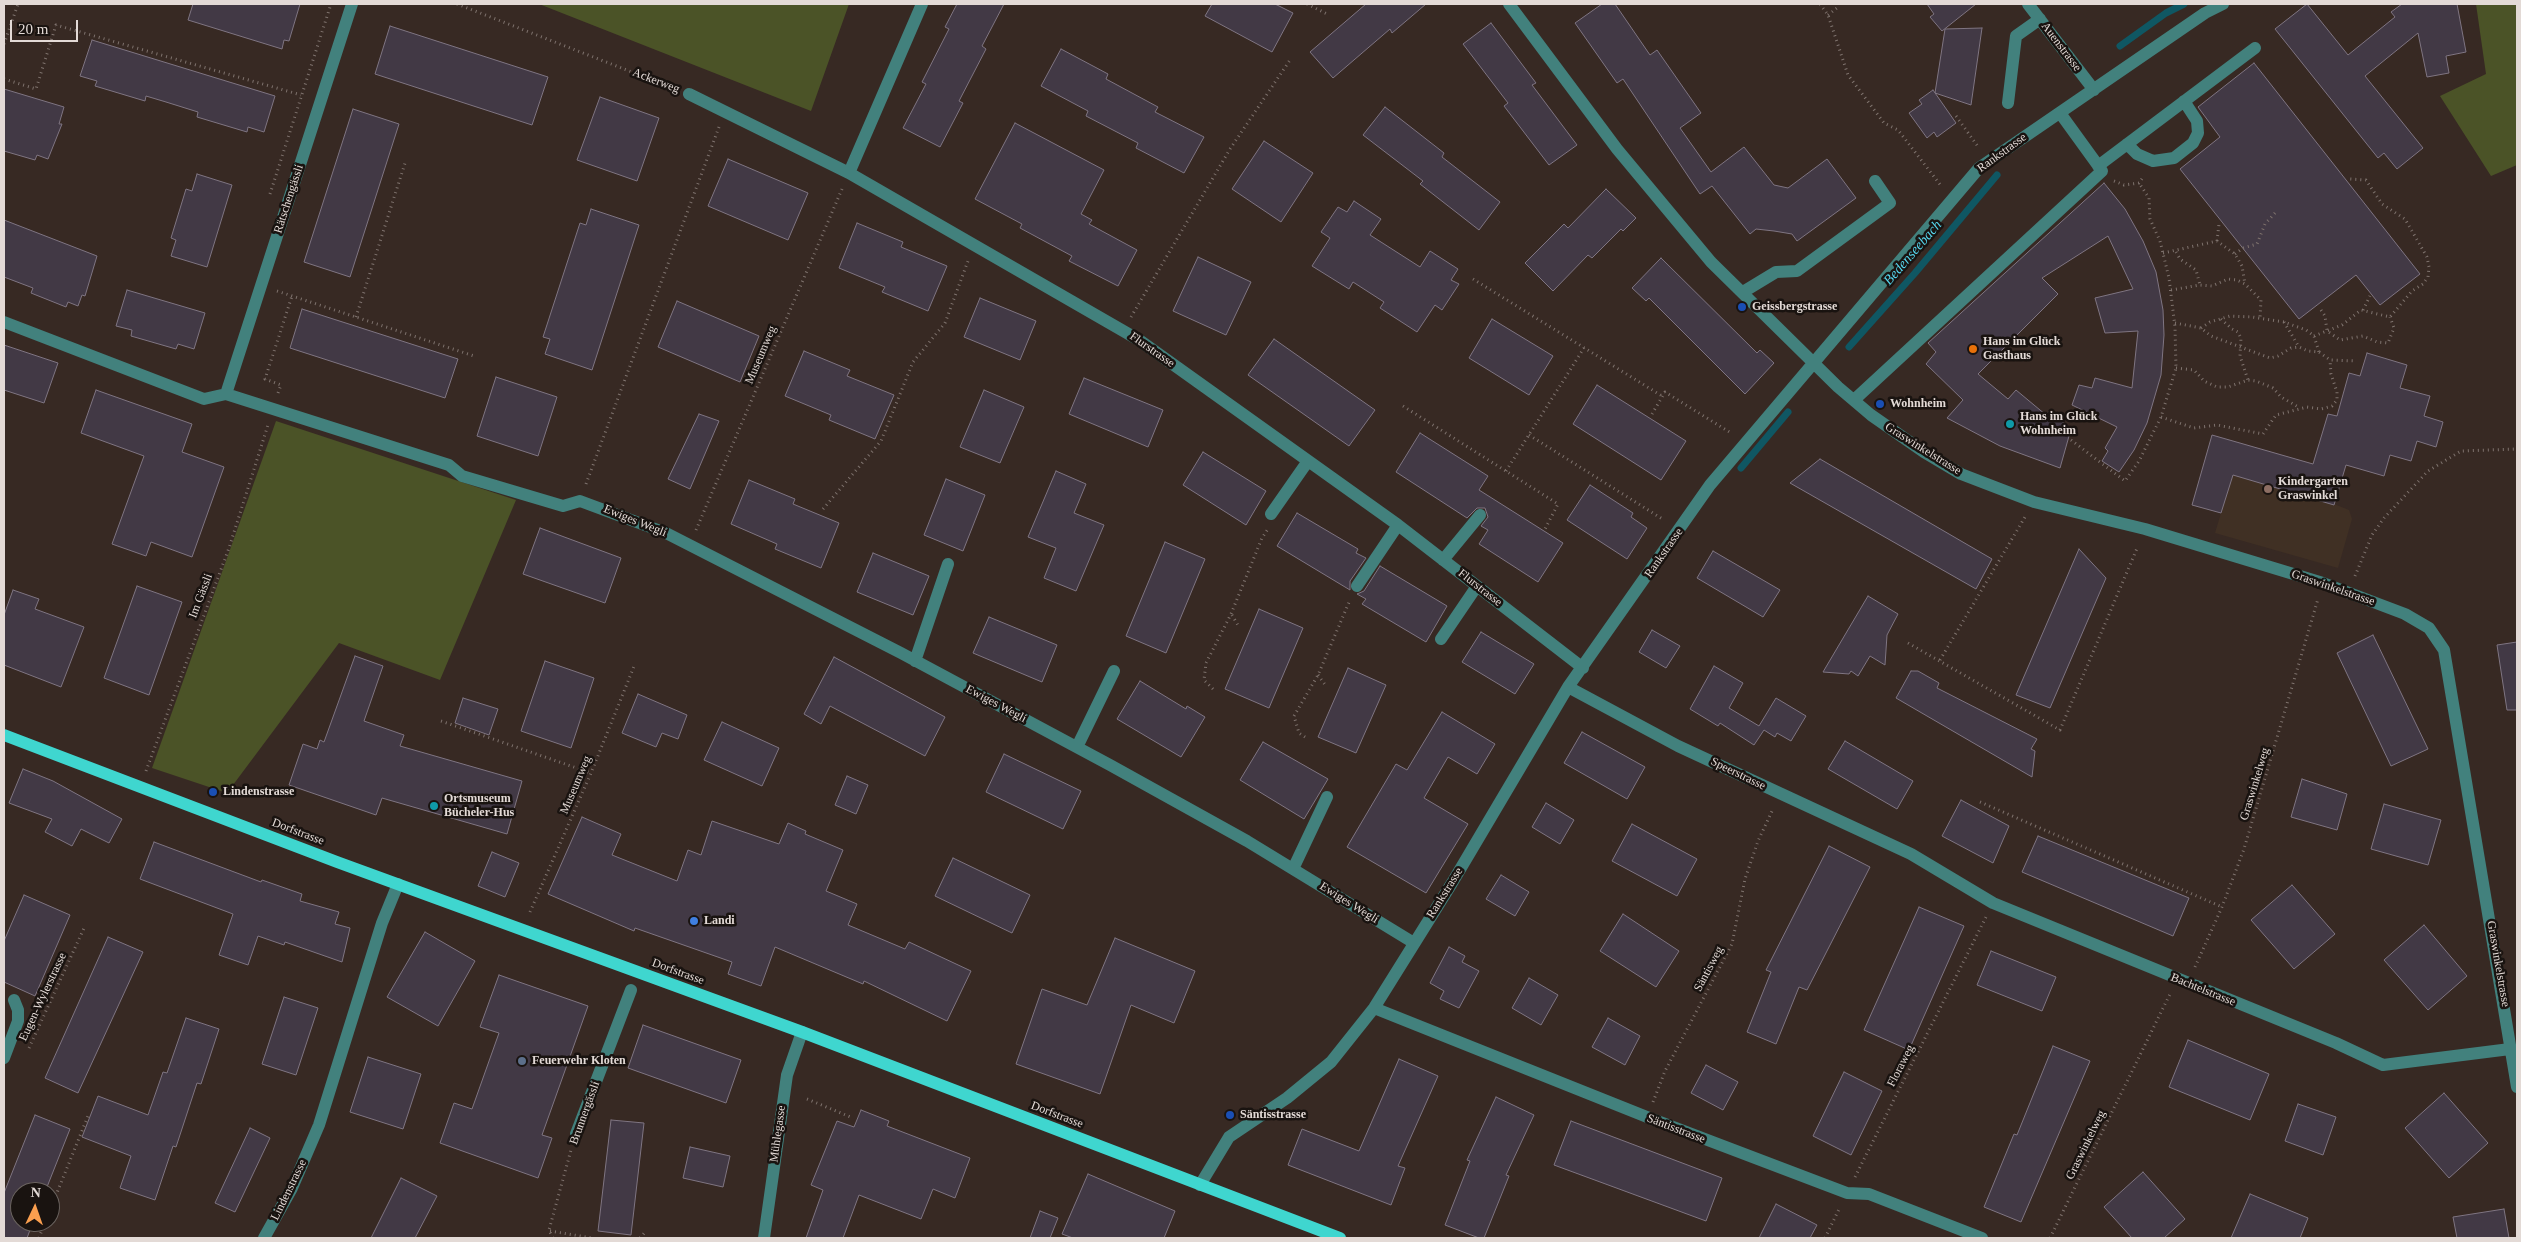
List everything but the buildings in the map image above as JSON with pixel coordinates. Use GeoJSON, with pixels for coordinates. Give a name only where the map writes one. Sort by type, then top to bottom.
{"type":"FeatureCollection","features":[{"type":"Feature","properties":{"kind":"main road","name":"Dorfstrasse"},"geometry":{"type":"LineString","coordinates":[[4,735],[398,884],[802,1032],[1340,1238]]}},
{"type":"Feature","properties":{"kind":"street","name":"Rätschengässli"},"geometry":{"type":"LineString","coordinates":[[226,394],[352,4]]}},
{"type":"Feature","properties":{"kind":"street"},"geometry":{"type":"LineString","coordinates":[[849,173],[922,4]]}},
{"type":"Feature","properties":{"kind":"street"},"geometry":{"type":"LineString","coordinates":[[1509,4],[1617,149],[1686,233],[1814,363]]}},
{"type":"Feature","properties":{"kind":"street","name":"Auenstrasse"},"geometry":{"type":"LineString","coordinates":[[2028,4],[2094,90]]}},
{"type":"Feature","properties":{"kind":"street","name":"Rankstrasse"},"geometry":{"type":"LineString","coordinates":[[1200,1185],[1229,1137],[1288,1098],[1331,1062],[1374,1008],[1452,883],[1568,687],[1710,486],[1979,168],[2206,13],[2223,4]]}},
{"type":"Feature","properties":{"kind":"street"},"geometry":{"type":"LineString","coordinates":[[2008,103],[2016,36],[2040,19]]}},
{"type":"Feature","properties":{"kind":"street"},"geometry":{"type":"LineString","coordinates":[[1854,400],[2127,144],[2255,48]]}},
{"type":"Feature","properties":{"kind":"street","name":"Ackerweg"},"geometry":{"type":"LineString","coordinates":[[689,94],[725,110],[849,173]]}},
{"type":"Feature","properties":{"kind":"street"},"geometry":{"type":"LineString","coordinates":[[2127,144],[2136,154],[2145,158],[2153,160],[2174,158],[2193,143],[2198,133],[2197,121],[2184,101]]}},
{"type":"Feature","properties":{"kind":"street"},"geometry":{"type":"LineString","coordinates":[[2060,113],[2100,168]]}},
{"type":"Feature","properties":{"kind":"street","name":"Flurstrasse"},"geometry":{"type":"LineString","coordinates":[[849,173],[1123,330],[1398,525],[1583,668]]}},
{"type":"Feature","properties":{"kind":"street"},"geometry":{"type":"LineString","coordinates":[[1742,292],[1776,272],[1797,271],[1890,203],[1875,181]]}},
{"type":"Feature","properties":{"kind":"street"},"geometry":{"type":"LineString","coordinates":[[4,322],[204,399],[226,394],[449,465],[462,476],[563,506],[580,501]]}},
{"type":"Feature","properties":{"kind":"street","name":"Graswinkelstrasse"},"geometry":{"type":"LineString","coordinates":[[1814,363],[1871,415],[1924,452],[1962,474],[2034,502],[2145,529],[2323,584],[2418,620],[2429,628],[2444,650],[2517,1087]]}},
{"type":"Feature","properties":{"kind":"street"},"geometry":{"type":"LineString","coordinates":[[1271,514],[1308,461]]}},
{"type":"Feature","properties":{"kind":"street","name":"Ewiges Wegli"},"geometry":{"type":"LineString","coordinates":[[580,501],[666,533],[916,661],[1247,840],[1414,943]]}},
{"type":"Feature","properties":{"kind":"street"},"geometry":{"type":"LineString","coordinates":[[1443,560],[1480,515]]}},
{"type":"Feature","properties":{"kind":"street"},"geometry":{"type":"LineString","coordinates":[[1357,586],[1398,525]]}},
{"type":"Feature","properties":{"kind":"street"},"geometry":{"type":"LineString","coordinates":[[916,661],[948,564]]}},
{"type":"Feature","properties":{"kind":"street"},"geometry":{"type":"LineString","coordinates":[[1442,639],[1477,586]]}},
{"type":"Feature","properties":{"kind":"street"},"geometry":{"type":"LineString","coordinates":[[1077,747],[1114,671]]}},
{"type":"Feature","properties":{"kind":"street","name":"Speerstrasse"},"geometry":{"type":"LineString","coordinates":[[1568,687],[1678,746],[1780,795],[1911,854]]}},
{"type":"Feature","properties":{"kind":"street"},"geometry":{"type":"LineString","coordinates":[[1293,868],[1327,797]]}},
{"type":"Feature","properties":{"kind":"street","name":"Bachtelstrasse"},"geometry":{"type":"LineString","coordinates":[[1911,854],[1993,903],[2182,982],[2336,1043],[2383,1065],[2510,1049]]}},
{"type":"Feature","properties":{"kind":"street","name":"Lindenstrasse"},"geometry":{"type":"LineString","coordinates":[[264,1238],[292,1188],[319,1125],[382,923],[398,884]]}},
{"type":"Feature","properties":{"kind":"street","name":"Brunnergässli"},"geometry":{"type":"LineString","coordinates":[[576,1134],[631,990]]}},
{"type":"Feature","properties":{"kind":"street"},"geometry":{"type":"LineString","coordinates":[[4,1058],[18,1021],[18,1010],[14,1000]]}},
{"type":"Feature","properties":{"kind":"street","name":"Säntisstrasse"},"geometry":{"type":"LineString","coordinates":[[1374,1008],[1647,1118],[1847,1193],[1869,1194],[1982,1238]]}},
{"type":"Feature","properties":{"kind":"street","name":"Mühlegasse"},"geometry":{"type":"LineString","coordinates":[[764,1238],[787,1075],[802,1032]]}},
{"type":"Feature","properties":{"kind":"path"},"geometry":{"type":"LineString","coordinates":[[4,44],[18,4]]}},
{"type":"Feature","properties":{"kind":"path","name":"Ackerweg"},"geometry":{"type":"LineString","coordinates":[[458,4],[689,94]]}},
{"type":"Feature","properties":{"kind":"path"},"geometry":{"type":"LineString","coordinates":[[1307,4],[1329,15]]}},
{"type":"Feature","properties":{"kind":"path"},"geometry":{"type":"LineString","coordinates":[[1820,4],[1828,15],[1848,74],[1884,123],[1898,130],[1947,193]]}},
{"type":"Feature","properties":{"kind":"path"},"geometry":{"type":"LineString","coordinates":[[1828,15],[1837,8],[1838,4]]}},
{"type":"Feature","properties":{"kind":"path"},"geometry":{"type":"LineString","coordinates":[[4,79],[36,89],[56,25],[301,96]]}},
{"type":"Feature","properties":{"kind":"path"},"geometry":{"type":"LineString","coordinates":[[1123,330],[1230,149],[1290,60]]}},
{"type":"Feature","properties":{"kind":"path"},"geometry":{"type":"LineString","coordinates":[[580,501],[725,110]]}},
{"type":"Feature","properties":{"kind":"path"},"geometry":{"type":"LineString","coordinates":[[1956,116],[1982,152]]}},
{"type":"Feature","properties":{"kind":"path"},"geometry":{"type":"LineString","coordinates":[[2100,168],[2114,181],[2124,185],[2139,183],[2144,176],[2145,158]]}},
{"type":"Feature","properties":{"kind":"path"},"geometry":{"type":"LineString","coordinates":[[356,317],[406,160]]}},
{"type":"Feature","properties":{"kind":"path","name":"Museumweg"},"geometry":{"type":"LineString","coordinates":[[687,543],[698,528],[849,173]]}},
{"type":"Feature","properties":{"kind":"path"},"geometry":{"type":"LineString","coordinates":[[2350,180],[2366,180],[2371,184],[2382,204],[2405,219],[2426,257],[2429,267],[2428,276],[2423,284],[2412,291],[2390,317]]}},
{"type":"Feature","properties":{"kind":"path"},"geometry":{"type":"LineString","coordinates":[[2072,440],[2125,481],[2139,460],[2161,417],[2176,368],[2175,323],[2171,290],[2163,253],[2150,220],[2148,198],[2139,183]]}},
{"type":"Feature","properties":{"kind":"path"},"geometry":{"type":"LineString","coordinates":[[2235,254],[2243,248],[2258,244],[2265,224],[2275,213]]}},
{"type":"Feature","properties":{"kind":"path"},"geometry":{"type":"LineString","coordinates":[[2217,241],[2219,224]]}},
{"type":"Feature","properties":{"kind":"path"},"geometry":{"type":"LineString","coordinates":[[2163,253],[2176,252],[2181,248],[2217,241],[2235,254],[2242,266],[2245,284]]}},
{"type":"Feature","properties":{"kind":"path"},"geometry":{"type":"LineString","coordinates":[[823,509],[881,441],[913,362],[945,323],[974,244]]}},
{"type":"Feature","properties":{"kind":"path"},"geometry":{"type":"LineString","coordinates":[[2176,252],[2180,259],[2196,270],[2200,284]]}},
{"type":"Feature","properties":{"kind":"path"},"geometry":{"type":"LineString","coordinates":[[1473,279],[1662,396]]}},
{"type":"Feature","properties":{"kind":"path"},"geometry":{"type":"LineString","coordinates":[[2171,290],[2200,284],[2212,286],[2228,279],[2245,284],[2261,300],[2260,318]]}},
{"type":"Feature","properties":{"kind":"path"},"geometry":{"type":"LineString","coordinates":[[261,286],[474,356]]}},
{"type":"Feature","properties":{"kind":"path","name":"Im Gässli"},"geometry":{"type":"LineString","coordinates":[[140,787],[229,548],[281,385],[265,379],[292,296]]}},
{"type":"Feature","properties":{"kind":"path"},"geometry":{"type":"LineString","coordinates":[[2363,310],[2370,296]]}},
{"type":"Feature","properties":{"kind":"path"},"geometry":{"type":"LineString","coordinates":[[2321,310],[2325,316],[2327,332]]}},
{"type":"Feature","properties":{"kind":"path"},"geometry":{"type":"LineString","coordinates":[[2314,336],[2342,325],[2356,312],[2363,310],[2369,310],[2376,315],[2390,317]]}},
{"type":"Feature","properties":{"kind":"path"},"geometry":{"type":"LineString","coordinates":[[2201,328],[2210,322],[2230,316],[2284,322],[2306,330],[2314,336],[2319,352]]}},
{"type":"Feature","properties":{"kind":"path"},"geometry":{"type":"LineString","coordinates":[[2327,332],[2340,340],[2363,336],[2377,342],[2388,343],[2394,328],[2390,317]]}},
{"type":"Feature","properties":{"kind":"path"},"geometry":{"type":"LineString","coordinates":[[2221,319],[2238,332],[2241,347],[2240,356],[2248,380]]}},
{"type":"Feature","properties":{"kind":"path"},"geometry":{"type":"LineString","coordinates":[[2284,322],[2299,347]]}},
{"type":"Feature","properties":{"kind":"path"},"geometry":{"type":"LineString","coordinates":[[2175,323],[2201,328],[2210,336],[2270,358],[2278,356],[2291,348],[2299,347],[2308,351],[2319,352],[2330,360],[2356,361]]}},
{"type":"Feature","properties":{"kind":"path"},"geometry":{"type":"LineString","coordinates":[[1506,471],[1584,348]]}},
{"type":"Feature","properties":{"kind":"path"},"geometry":{"type":"LineString","coordinates":[[2161,417],[2194,428],[2217,425],[2258,435],[2266,431],[2276,415],[2300,408],[2321,409],[2332,406],[2337,400],[2338,392],[2330,374],[2330,360]]}},
{"type":"Feature","properties":{"kind":"path"},"geometry":{"type":"LineString","coordinates":[[2176,368],[2194,370],[2204,382],[2217,388],[2239,384],[2248,380],[2273,388],[2281,397],[2300,408]]}},
{"type":"Feature","properties":{"kind":"path"},"geometry":{"type":"LineString","coordinates":[[1652,414],[1665,392],[1746,443]]}},
{"type":"Feature","properties":{"kind":"path"},"geometry":{"type":"LineString","coordinates":[[1403,406],[1558,504],[1544,531]]}},
{"type":"Feature","properties":{"kind":"path"},"geometry":{"type":"LineString","coordinates":[[1529,435],[1680,529]]}},
{"type":"Feature","properties":{"kind":"path"},"geometry":{"type":"LineString","coordinates":[[2348,593],[2372,535],[2384,518],[2428,471],[2461,451],[2517,449]]}},
{"type":"Feature","properties":{"kind":"path"},"geometry":{"type":"LineString","coordinates":[[1940,660],[2034,502]]}},
{"type":"Feature","properties":{"kind":"path"},"geometry":{"type":"LineString","coordinates":[[1908,643],[2060,730],[2145,529]]}},
{"type":"Feature","properties":{"kind":"path"},"geometry":{"type":"LineString","coordinates":[[1213,689],[1204,680],[1206,663],[1231,614],[1262,538]]}},
{"type":"Feature","properties":{"kind":"path","name":"Graswinkelweg"},"geometry":{"type":"LineString","coordinates":[[2050,1238],[2222,907],[2244,849],[2323,584]]}},
{"type":"Feature","properties":{"kind":"path"},"geometry":{"type":"LineString","coordinates":[[1305,737],[1299,733],[1294,716],[1318,675],[1350,601]]}},
{"type":"Feature","properties":{"kind":"path"},"geometry":{"type":"LineString","coordinates":[[1231,614],[1239,627]]}},
{"type":"Feature","properties":{"kind":"path","name":"Museumweg"},"geometry":{"type":"LineString","coordinates":[[530,912],[591,774],[635,664]]}},
{"type":"Feature","properties":{"kind":"path"},"geometry":{"type":"LineString","coordinates":[[1318,675],[1326,686]]}},
{"type":"Feature","properties":{"kind":"path"},"geometry":{"type":"LineString","coordinates":[[441,721],[591,774]]}},
{"type":"Feature","properties":{"kind":"path","name":"Säntisweg"},"geometry":{"type":"LineString","coordinates":[[1647,1118],[1665,1071],[1732,944],[1746,880],[1758,841],[1780,795]]}},
{"type":"Feature","properties":{"kind":"path"},"geometry":{"type":"LineString","coordinates":[[1980,802],[2222,907]]}},
{"type":"Feature","properties":{"kind":"path","name":"Floraweg"},"geometry":{"type":"LineString","coordinates":[[1825,1238],[1993,903]]}},
{"type":"Feature","properties":{"kind":"path","name":"Eugen-Wylerstrasse"},"geometry":{"type":"LineString","coordinates":[[25,1055],[85,926]]}},
{"type":"Feature","properties":{"kind":"path"},"geometry":{"type":"LineString","coordinates":[[807,1099],[853,1118]]}},
{"type":"Feature","properties":{"kind":"path"},"geometry":{"type":"LineString","coordinates":[[60,1185],[88,1116]]}},
{"type":"Feature","properties":{"kind":"path","name":"Brunnergässli"},"geometry":{"type":"LineString","coordinates":[[549,1230],[576,1134]]}},
{"type":"Feature","properties":{"kind":"path"},"geometry":{"type":"LineString","coordinates":[[549,1230],[553,1238]]}},
{"type":"Feature","properties":{"kind":"path"},"geometry":{"type":"LineString","coordinates":[[549,1230],[592,1238]]}},
{"type":"Feature","properties":{"kind":"path"},"geometry":{"type":"LineString","coordinates":[[640,1238],[646,1231]]}},
{"type":"Feature","properties":{"kind":"shaded area","name":"Kindergarten Graswinkel"},"geometry":{"type":"Polygon","coordinates":[[[2212,435],[2344,473],[2334,504],[2349,510],[2352,519],[2338,568],[2215,533],[2221,513],[2192,505],[2212,435]]]}},
{"type":"Feature","properties":{"kind":"green space"},"geometry":{"type":"Polygon","coordinates":[[[539,4],[849,4],[811,111],[539,4]]]}},
{"type":"Feature","properties":{"kind":"green space"},"geometry":{"type":"Polygon","coordinates":[[[2476,4],[2517,4],[2517,165],[2491,176],[2440,96],[2486,74],[2476,4]]]}},
{"type":"Feature","properties":{"kind":"green space"},"geometry":{"type":"Polygon","coordinates":[[[276,421],[516,500],[440,680],[339,643],[227,793],[152,768],[276,421]]]}},
{"type":"Feature","properties":{"kind":"waterway","name":"Bedenseebach"},"geometry":{"type":"LineString","coordinates":[[2120,46],[2166,13],[2184,4]]}},
{"type":"Feature","properties":{"kind":"waterway","name":"Bedenseebach"},"geometry":{"type":"LineString","coordinates":[[1849,347],[1915,273],[1997,175]]}},
{"type":"Feature","properties":{"kind":"waterway","name":"Bedenseebach"},"geometry":{"type":"LineString","coordinates":[[1741,468],[1788,412]]}},
{"type":"Feature","properties":{"kind":"place","name":"Geissbergstrasse"},"geometry":{"type":"Point","coordinates":[1742,307]}},
{"type":"Feature","properties":{"kind":"place","name":"Hans im Glück Gasthaus"},"geometry":{"type":"Point","coordinates":[1973,349]}},
{"type":"Feature","properties":{"kind":"place","name":"Wohnheim"},"geometry":{"type":"Point","coordinates":[1880,404]}},
{"type":"Feature","properties":{"kind":"place","name":"Hans im Glück Wohnheim"},"geometry":{"type":"Point","coordinates":[2010,424]}},
{"type":"Feature","properties":{"kind":"place","name":"Kindergarten Graswinkel"},"geometry":{"type":"Point","coordinates":[2268,489]}},
{"type":"Feature","properties":{"kind":"place","name":"Lindenstrasse"},"geometry":{"type":"Point","coordinates":[213,792]}},
{"type":"Feature","properties":{"kind":"place","name":"Ortsmuseum Bücheler-Hus"},"geometry":{"type":"Point","coordinates":[434,806]}},
{"type":"Feature","properties":{"kind":"place","name":"Landi"},"geometry":{"type":"Point","coordinates":[694,921]}},
{"type":"Feature","properties":{"kind":"place","name":"Feuerwehr Kloten"},"geometry":{"type":"Point","coordinates":[522,1061]}},
{"type":"Feature","properties":{"kind":"place","name":"Säntisstrasse"},"geometry":{"type":"Point","coordinates":[1230,1115]}}]}
